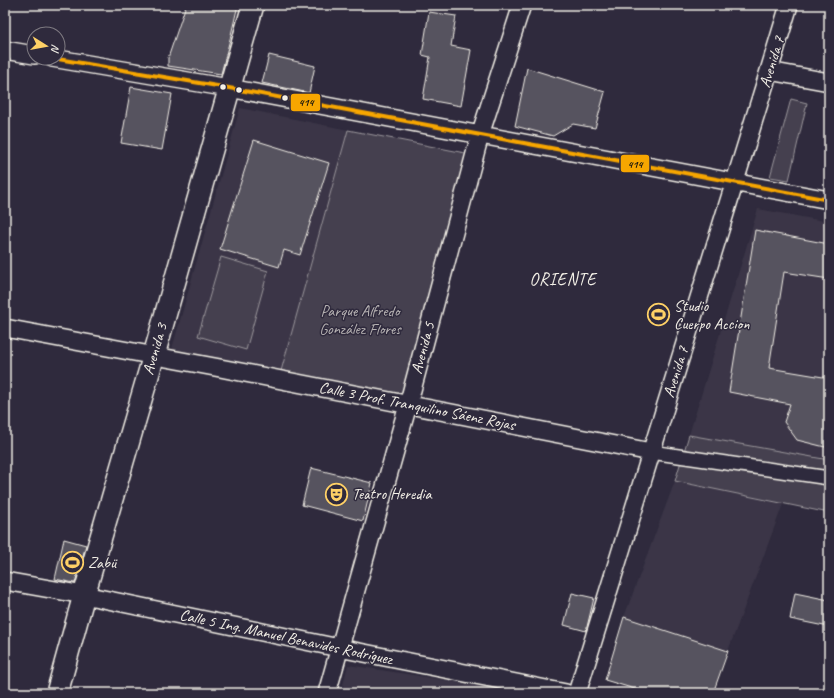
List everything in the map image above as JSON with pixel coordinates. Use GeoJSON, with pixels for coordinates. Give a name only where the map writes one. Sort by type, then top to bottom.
{"type":"FeatureCollection","features":[{"type":"Feature","properties":{"kind":"street","name":"Avenida 3"},"geometry":{"type":"LineString","coordinates":[[58,693],[84,595],[154,355],[253,5]]}},
{"type":"Feature","properties":{"kind":"street","name":"Avenida 5"},"geometry":{"type":"LineString","coordinates":[[327,693],[408,404],[480,136],[522,5]]}},
{"type":"Feature","properties":{"kind":"street","name":"Avenida 7"},"geometry":{"type":"LineString","coordinates":[[577,693],[789,5]]}},
{"type":"Feature","properties":{"kind":"street"},"geometry":{"type":"LineString","coordinates":[[5,50],[26,54]]}},
{"type":"Feature","properties":{"kind":"street"},"geometry":{"type":"LineString","coordinates":[[66,60],[229,88],[829,200]]}},
{"type":"Feature","properties":{"kind":"street"},"geometry":{"type":"LineString","coordinates":[[769,71],[829,82]]}},
{"type":"Feature","properties":{"kind":"street","name":"Calle 3 Prof. Tranquilino Sáenz Rojas"},"geometry":{"type":"LineString","coordinates":[[5,328],[154,355],[651,452],[829,478]]}},
{"type":"Feature","properties":{"kind":"street","name":"Calle 5 Ing. Manuel Benavides Rodríguez"},"geometry":{"type":"LineString","coordinates":[[5,581],[84,595],[566,693]]}},
{"type":"Feature","properties":{"kind":"shaded area"},"geometry":{"type":"Polygon","coordinates":[[[240,108],[348,130],[281,371],[172,349],[240,108]]]}},
{"type":"Feature","properties":{"kind":"shaded area"},"geometry":{"type":"Polygon","coordinates":[[[758,209],[829,222],[829,460],[689,435],[758,209]]]}},
{"type":"Feature","properties":{"kind":"shaded area"},"geometry":{"type":"Polygon","coordinates":[[[675,481],[783,504],[728,651],[624,617],[675,481]]]}},
{"type":"Feature","properties":{"kind":"shaded area"},"geometry":{"type":"Polygon","coordinates":[[[348,665],[490,687],[488,693],[341,693],[348,665]]]}},
{"type":"Feature","properties":{"kind":"green space"},"geometry":{"type":"Polygon","coordinates":[[[791,99],[807,103],[789,180],[770,177],[791,99]]]}},
{"type":"Feature","properties":{"kind":"green space","name":"Parque Alfredo González Flores"},"geometry":{"type":"Polygon","coordinates":[[[348,130],[470,154],[403,396],[281,371],[348,130]]]}},
{"type":"Feature","properties":{"kind":"green space"},"geometry":{"type":"Polygon","coordinates":[[[221,257],[268,271],[246,350],[198,336],[221,257]]]}},
{"type":"Feature","properties":{"kind":"green space"},"geometry":{"type":"Polygon","coordinates":[[[689,435],[829,460],[829,513],[675,481],[689,435]]]}},
{"type":"Feature","properties":{"kind":"building"},"geometry":{"type":"Polygon","coordinates":[[[186,5],[238,5],[221,74],[168,66],[168,58],[186,5]]]}},
{"type":"Feature","properties":{"kind":"building"},"geometry":{"type":"Polygon","coordinates":[[[429,12],[456,16],[451,46],[471,50],[461,106],[423,99],[430,57],[422,55],[429,12]]]}},
{"type":"Feature","properties":{"kind":"building"},"geometry":{"type":"Polygon","coordinates":[[[269,55],[315,66],[309,93],[262,83],[269,55]]]}},
{"type":"Feature","properties":{"kind":"building"},"geometry":{"type":"Polygon","coordinates":[[[527,68],[605,92],[595,128],[573,124],[553,136],[515,126],[527,68]]]}},
{"type":"Feature","properties":{"kind":"building"},"geometry":{"type":"Polygon","coordinates":[[[131,87],[172,94],[162,150],[121,143],[131,87]]]}},
{"type":"Feature","properties":{"kind":"building"},"geometry":{"type":"Polygon","coordinates":[[[254,140],[329,163],[300,255],[284,250],[279,267],[220,249],[254,140]]]}},
{"type":"Feature","properties":{"kind":"building"},"geometry":{"type":"Polygon","coordinates":[[[755,230],[829,244],[829,279],[784,272],[769,368],[829,378],[829,448],[797,440],[784,422],[790,404],[729,392],[755,230]]]}},
{"type":"Feature","properties":{"kind":"building","name":"Teatro Heredia"},"geometry":{"type":"Polygon","coordinates":[[[311,468],[372,483],[363,521],[302,505],[311,468]]]}},
{"type":"Feature","properties":{"kind":"building","name":"Zabü"},"geometry":{"type":"Polygon","coordinates":[[[64,539],[86,545],[75,583],[55,579],[64,539]]]}},
{"type":"Feature","properties":{"kind":"building"},"geometry":{"type":"Polygon","coordinates":[[[572,593],[594,598],[586,631],[564,625],[572,593]]]}},
{"type":"Feature","properties":{"kind":"building"},"geometry":{"type":"Polygon","coordinates":[[[795,593],[829,600],[829,627],[790,619],[795,593]]]}},
{"type":"Feature","properties":{"kind":"building"},"geometry":{"type":"Polygon","coordinates":[[[624,617],[728,651],[713,693],[648,693],[605,680],[624,617]]]}},
{"type":"Feature","properties":{"kind":"transit line","name":"414"},"geometry":{"type":"LineString","coordinates":[[66,60],[229,88],[829,200]]}},
{"type":"Feature","properties":{"kind":"place","name":"Studio Cuerpo Accion"},"geometry":{"type":"Point","coordinates":[658,315]}},
{"type":"Feature","properties":{"kind":"place","name":"Teatro Heredia"},"geometry":{"type":"Point","coordinates":[337,494]}},
{"type":"Feature","properties":{"kind":"place","name":"Zabü"},"geometry":{"type":"Point","coordinates":[72,563]}},
{"type":"Feature","properties":{"kind":"district","name":"ORIENTE"},"geometry":{"type":"Point","coordinates":[563,279]}}]}
